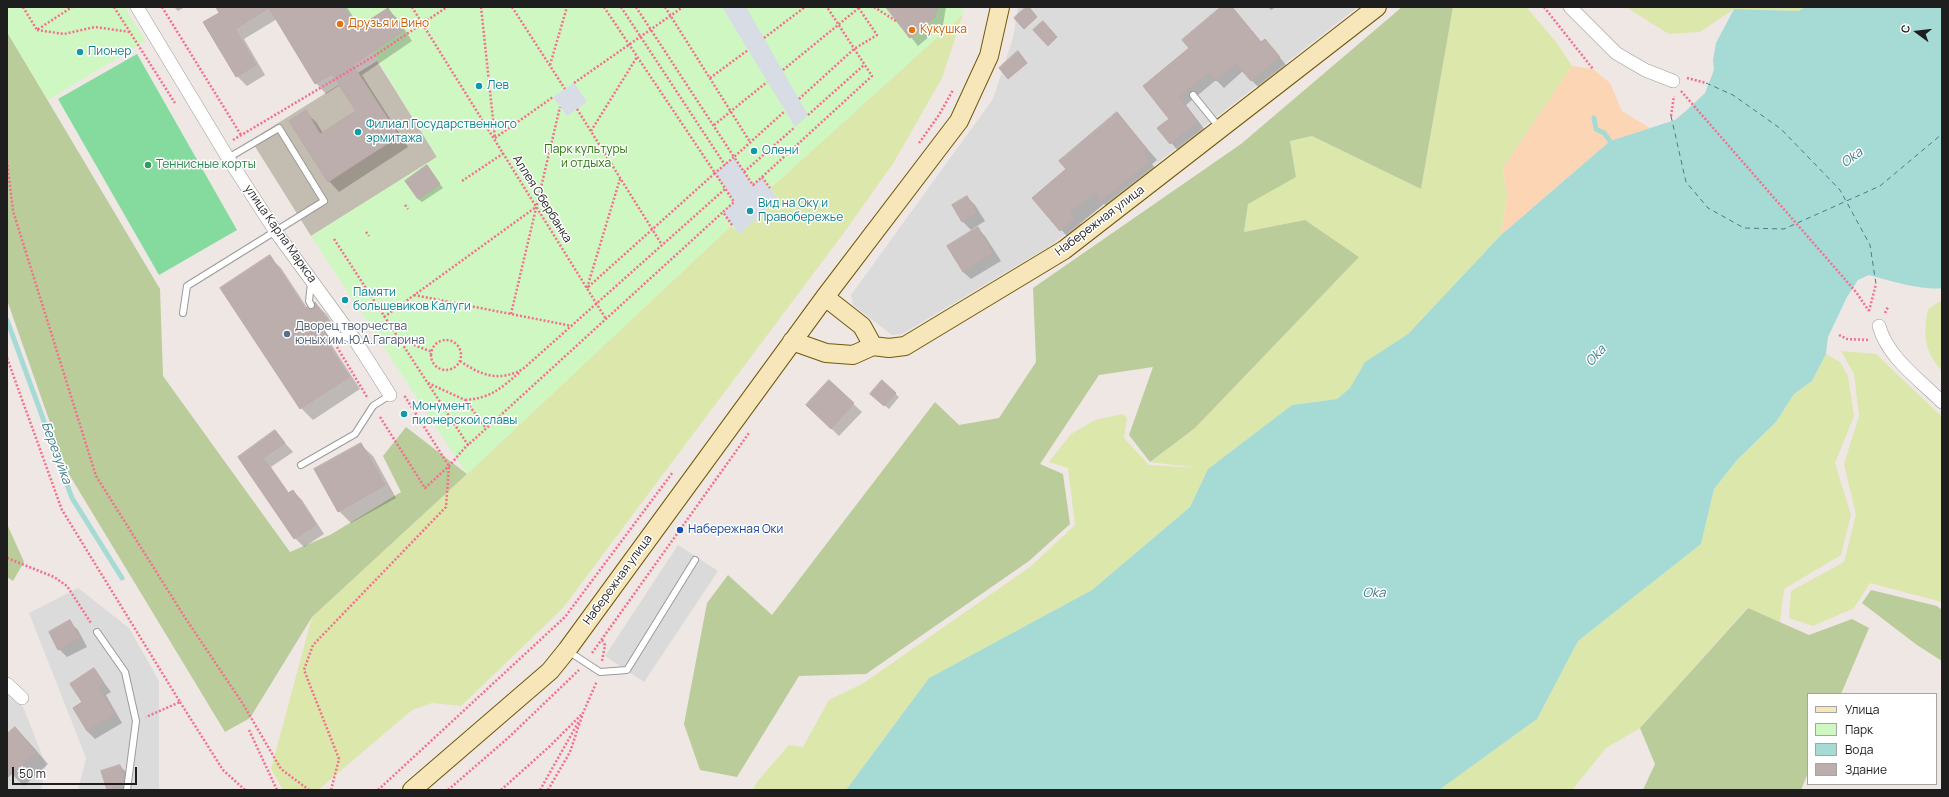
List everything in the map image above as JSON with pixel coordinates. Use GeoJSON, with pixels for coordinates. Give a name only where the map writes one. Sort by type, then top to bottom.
{"type":"FeatureCollection","features":[{"type":"Feature","properties":{"kind":"main road","name":"Набережная улица"},"geometry":{"type":"LineString","coordinates":[[412,790],[550,671],[567,650],[824,297],[959,121],[989,56],[1000,7]]}},
{"type":"Feature","properties":{"kind":"main road","name":"Набережная улица"},"geometry":{"type":"LineString","coordinates":[[792,341],[826,353],[853,355],[873,346],[889,348],[905,346],[1064,250],[1376,7]]}},
{"type":"Feature","properties":{"kind":"main road"},"geometry":{"type":"LineString","coordinates":[[824,297],[862,326],[873,346]]}},
{"type":"Feature","properties":{"kind":"street","name":"улица Карла Маркса"},"geometry":{"type":"LineString","coordinates":[[137,7],[228,158],[276,232],[355,340],[390,395]]}},
{"type":"Feature","properties":{"kind":"street"},"geometry":{"type":"LineString","coordinates":[[1570,7],[1616,53],[1645,70],[1673,81]]}},
{"type":"Feature","properties":{"kind":"street"},"geometry":{"type":"LineString","coordinates":[[1879,326],[1883,340],[1890,351],[1942,402]]}},
{"type":"Feature","properties":{"kind":"street"},"geometry":{"type":"LineString","coordinates":[[7,684],[22,698]]}},
{"type":"Feature","properties":{"kind":"lane"},"geometry":{"type":"LineString","coordinates":[[1194,95],[1220,128]]}},
{"type":"Feature","properties":{"kind":"lane"},"geometry":{"type":"LineString","coordinates":[[182,313],[187,286],[324,201],[279,128],[228,158]]}},
{"type":"Feature","properties":{"kind":"lane"},"geometry":{"type":"LineString","coordinates":[[311,279],[311,293],[309,301],[311,304]]}},
{"type":"Feature","properties":{"kind":"lane"},"geometry":{"type":"LineString","coordinates":[[326,327],[330,333],[355,340]]}},
{"type":"Feature","properties":{"kind":"lane"},"geometry":{"type":"LineString","coordinates":[[301,465],[355,434],[373,406],[390,395]]}},
{"type":"Feature","properties":{"kind":"lane"},"geometry":{"type":"LineString","coordinates":[[567,650],[600,672],[626,670],[694,560]]}},
{"type":"Feature","properties":{"kind":"lane"},"geometry":{"type":"LineString","coordinates":[[96,632],[125,672],[136,721],[127,790]]}},
{"type":"Feature","properties":{"kind":"path"},"geometry":{"type":"LineString","coordinates":[[23,7],[37,30]]}},
{"type":"Feature","properties":{"kind":"path"},"geometry":{"type":"LineString","coordinates":[[37,30],[72,7]]}},
{"type":"Feature","properties":{"kind":"path"},"geometry":{"type":"LineString","coordinates":[[162,7],[241,135]]}},
{"type":"Feature","properties":{"kind":"path","name":"Аллея Сбербанка"},"geometry":{"type":"LineString","coordinates":[[412,7],[495,138],[606,319]]}},
{"type":"Feature","properties":{"kind":"path"},"geometry":{"type":"LineString","coordinates":[[222,146],[374,56],[447,7]]}},
{"type":"Feature","properties":{"kind":"path"},"geometry":{"type":"LineString","coordinates":[[481,7],[495,138],[553,97]]}},
{"type":"Feature","properties":{"kind":"path"},"geometry":{"type":"LineString","coordinates":[[512,7],[565,89]]}},
{"type":"Feature","properties":{"kind":"path"},"geometry":{"type":"LineString","coordinates":[[550,65],[567,7]]}},
{"type":"Feature","properties":{"kind":"path"},"geometry":{"type":"LineString","coordinates":[[376,411],[424,488],[449,466],[470,442],[734,202],[604,7]]}},
{"type":"Feature","properties":{"kind":"path"},"geometry":{"type":"LineString","coordinates":[[621,7],[725,165]]}},
{"type":"Feature","properties":{"kind":"path"},"geometry":{"type":"LineString","coordinates":[[636,7],[753,185],[872,76],[827,7]]}},
{"type":"Feature","properties":{"kind":"path"},"geometry":{"type":"LineString","coordinates":[[665,7],[750,142]]}},
{"type":"Feature","properties":{"kind":"path"},"geometry":{"type":"LineString","coordinates":[[574,83],[683,7]]}},
{"type":"Feature","properties":{"kind":"path"},"geometry":{"type":"LineString","coordinates":[[764,38],[805,7]]}},
{"type":"Feature","properties":{"kind":"path"},"geometry":{"type":"LineString","coordinates":[[783,70],[859,7],[877,35],[854,49],[799,98]]}},
{"type":"Feature","properties":{"kind":"path"},"geometry":{"type":"LineString","coordinates":[[874,7],[896,21]]}},
{"type":"Feature","properties":{"kind":"path"},"geometry":{"type":"LineString","coordinates":[[1544,7],[1593,69]]}},
{"type":"Feature","properties":{"kind":"path"},"geometry":{"type":"LineString","coordinates":[[37,30],[64,34],[95,27],[131,32]]}},
{"type":"Feature","properties":{"kind":"path"},"geometry":{"type":"LineString","coordinates":[[710,78],[748,50]]}},
{"type":"Feature","properties":{"kind":"path"},"geometry":{"type":"LineString","coordinates":[[591,131],[637,57]]}},
{"type":"Feature","properties":{"kind":"path"},"geometry":{"type":"LineString","coordinates":[[808,115],[864,64]]}},
{"type":"Feature","properties":{"kind":"path"},"geometry":{"type":"LineString","coordinates":[[1673,81],[1689,77],[1706,83]]}},
{"type":"Feature","properties":{"kind":"path"},"geometry":{"type":"LineString","coordinates":[[1671,116],[1674,98],[1673,81]]}},
{"type":"Feature","properties":{"kind":"path"},"geometry":{"type":"LineString","coordinates":[[1673,81],[1856,292],[1879,326]]}},
{"type":"Feature","properties":{"kind":"path"},"geometry":{"type":"LineString","coordinates":[[714,125],[767,82]]}},
{"type":"Feature","properties":{"kind":"path"},"geometry":{"type":"LineString","coordinates":[[916,146],[939,115],[956,84]]}},
{"type":"Feature","properties":{"kind":"path"},"geometry":{"type":"LineString","coordinates":[[511,314],[560,107]]}},
{"type":"Feature","properties":{"kind":"path"},"geometry":{"type":"LineString","coordinates":[[577,109],[662,245]]}},
{"type":"Feature","properties":{"kind":"path"},"geometry":{"type":"LineString","coordinates":[[587,288],[785,111]]}},
{"type":"Feature","properties":{"kind":"path"},"geometry":{"type":"LineString","coordinates":[[744,172],[795,127]]}},
{"type":"Feature","properties":{"kind":"path"},"geometry":{"type":"LineString","coordinates":[[462,181],[504,153]]}},
{"type":"Feature","properties":{"kind":"path"},"geometry":{"type":"LineString","coordinates":[[7,162],[13,212],[96,476],[184,616],[243,704],[281,769],[309,790]]}},
{"type":"Feature","properties":{"kind":"path"},"geometry":{"type":"LineString","coordinates":[[762,177],[770,188]]}},
{"type":"Feature","properties":{"kind":"path"},"geometry":{"type":"LineString","coordinates":[[587,288],[620,179]]}},
{"type":"Feature","properties":{"kind":"path"},"geometry":{"type":"LineString","coordinates":[[465,400],[482,398],[500,389],[573,326],[725,189]]}},
{"type":"Feature","properties":{"kind":"path"},"geometry":{"type":"LineString","coordinates":[[405,205],[408,209]]}},
{"type":"Feature","properties":{"kind":"path"},"geometry":{"type":"LineString","coordinates":[[384,317],[536,206]]}},
{"type":"Feature","properties":{"kind":"path"},"geometry":{"type":"LineString","coordinates":[[723,212],[732,225]]}},
{"type":"Feature","properties":{"kind":"path"},"geometry":{"type":"LineString","coordinates":[[366,232],[369,236]]}},
{"type":"Feature","properties":{"kind":"path"},"geometry":{"type":"LineString","coordinates":[[334,239],[468,445],[470,442]]}},
{"type":"Feature","properties":{"kind":"path"},"geometry":{"type":"LineString","coordinates":[[1868,311],[1876,284]]}},
{"type":"Feature","properties":{"kind":"path"},"geometry":{"type":"LineString","coordinates":[[414,295],[573,326]]}},
{"type":"Feature","properties":{"kind":"path"},"geometry":{"type":"LineString","coordinates":[[1839,335],[1846,339],[1883,340]]}},
{"type":"Feature","properties":{"kind":"path"},"geometry":{"type":"LineString","coordinates":[[399,339],[432,352]]}},
{"type":"Feature","properties":{"kind":"path"},"geometry":{"type":"LineString","coordinates":[[450,341],[459,348],[461,353],[460,361],[454,368],[442,370],[433,363],[432,352],[439,343],[450,341]]}},
{"type":"Feature","properties":{"kind":"path"},"geometry":{"type":"LineString","coordinates":[[7,358],[62,510],[223,770],[245,790]]}},
{"type":"Feature","properties":{"kind":"path"},"geometry":{"type":"LineString","coordinates":[[460,361],[472,369],[490,376],[511,375],[524,369]]}},
{"type":"Feature","properties":{"kind":"path"},"geometry":{"type":"LineString","coordinates":[[427,383],[465,400],[486,428]]}},
{"type":"Feature","properties":{"kind":"path"},"geometry":{"type":"LineString","coordinates":[[331,790],[340,758],[304,670],[313,645],[446,507],[449,466],[404,395],[390,395]]}},
{"type":"Feature","properties":{"kind":"path"},"geometry":{"type":"LineString","coordinates":[[448,790],[508,738],[576,674],[602,640],[750,432]]}},
{"type":"Feature","properties":{"kind":"path"},"geometry":{"type":"LineString","coordinates":[[378,790],[565,617],[674,471]]}},
{"type":"Feature","properties":{"kind":"path"},"geometry":{"type":"LineString","coordinates":[[7,558],[54,578],[67,586],[96,632]]}},
{"type":"Feature","properties":{"kind":"path"},"geometry":{"type":"LineString","coordinates":[[548,790],[570,752],[600,672],[605,645],[602,640]]}},
{"type":"Feature","properties":{"kind":"path"},"geometry":{"type":"LineString","coordinates":[[136,721],[180,702]]}},
{"type":"Feature","properties":{"kind":"path"},"geometry":{"type":"LineString","coordinates":[[501,790],[583,714]]}},
{"type":"Feature","properties":{"kind":"path"},"geometry":{"type":"LineString","coordinates":[[540,790],[583,714]]}},
{"type":"Feature","properties":{"kind":"path"},"geometry":{"type":"LineString","coordinates":[[249,730],[277,790]]}},
{"type":"Feature","properties":{"kind":"shaded area"},"geometry":{"type":"Polygon","coordinates":[[[722,7],[746,7],[808,115],[795,127],[722,7]]]}},
{"type":"Feature","properties":{"kind":"shaded area"},"geometry":{"type":"Polygon","coordinates":[[[1018,7],[1358,7],[1053,244],[902,334],[892,335],[853,305],[851,295],[993,99],[1013,38],[1018,7]]]}},
{"type":"Feature","properties":{"kind":"shaded area"},"geometry":{"type":"Polygon","coordinates":[[[377,61],[437,157],[311,236],[251,140],[377,61]]]}},
{"type":"Feature","properties":{"kind":"shaded area"},"geometry":{"type":"Polygon","coordinates":[[[574,83],[587,102],[567,116],[553,97],[574,83]]]}},
{"type":"Feature","properties":{"kind":"shaded area"},"geometry":{"type":"Polygon","coordinates":[[[734,157],[752,185],[762,177],[778,199],[740,234],[723,212],[734,202],[715,173],[734,157]]]}},
{"type":"Feature","properties":{"kind":"shaded area"},"geometry":{"type":"Polygon","coordinates":[[[678,545],[718,571],[644,682],[605,656],[678,545]]]}},
{"type":"Feature","properties":{"kind":"shaded area"},"geometry":{"type":"Polygon","coordinates":[[[78,588],[129,628],[159,681],[159,790],[78,790],[86,758],[29,613],[78,588]]]}},
{"type":"Feature","properties":{"kind":"shaded area"},"geometry":{"type":"Polygon","coordinates":[[[7,693],[23,707],[46,765],[41,790],[7,790],[7,693]]]}},
{"type":"Feature","properties":{"kind":"green space"},"geometry":{"type":"Polygon","coordinates":[[[7,7],[124,7],[146,41],[48,100],[7,32],[7,7]]]}},
{"type":"Feature","properties":{"kind":"green space","name":"Парк культуры и отдыха"},"geometry":{"type":"Polygon","coordinates":[[[345,7],[962,7],[963,14],[771,188],[778,199],[740,234],[731,226],[467,474],[311,236],[437,157],[345,7]]]}},
{"type":"Feature","properties":{"kind":"green space"},"geometry":{"type":"Polygon","coordinates":[[[1402,7],[1453,7],[1421,189],[1312,136],[1290,141],[1296,177],[1248,204],[1244,232],[1305,220],[1359,257],[1195,428],[1150,462],[1129,435],[1153,367],[1099,375],[1040,464],[1063,474],[1070,524],[1029,561],[866,674],[799,676],[737,777],[700,770],[684,724],[707,603],[728,575],[772,615],[935,402],[959,425],[999,418],[1036,362],[1033,288],[1241,144],[1402,7]]]}},
{"type":"Feature","properties":{"kind":"green space"},"geometry":{"type":"Polygon","coordinates":[[[1453,7],[1526,7],[1557,43],[1572,66],[1503,168],[1507,197],[1501,235],[1408,334],[1365,362],[1350,388],[1337,399],[1292,405],[1208,469],[1190,507],[1092,590],[929,678],[846,790],[753,790],[757,782],[789,745],[803,747],[829,700],[862,684],[1030,567],[1075,525],[1068,468],[1049,462],[1071,434],[1095,420],[1123,414],[1127,418],[1124,438],[1149,465],[1199,468],[1150,462],[1195,428],[1359,257],[1305,220],[1244,232],[1248,203],[1296,177],[1290,141],[1312,136],[1421,189],[1453,7]]]}},
{"type":"Feature","properties":{"kind":"green space"},"geometry":{"type":"Polygon","coordinates":[[[1626,7],[1806,7],[1798,11],[1734,9],[1700,32],[1669,34],[1626,7]]]}},
{"type":"Feature","properties":{"kind":"green space"},"geometry":{"type":"Polygon","coordinates":[[[963,14],[942,78],[894,162],[843,234],[562,609],[461,706],[432,703],[412,710],[318,790],[283,790],[271,769],[312,617],[467,474],[732,225],[740,234],[778,199],[770,188],[963,14]]]}},
{"type":"Feature","properties":{"kind":"green space"},"geometry":{"type":"Polygon","coordinates":[[[7,32],[160,289],[163,376],[290,552],[330,535],[401,492],[383,456],[406,427],[467,474],[312,617],[250,718],[225,732],[67,471],[7,300],[7,32]]]}},
{"type":"Feature","properties":{"kind":"green space","name":"Теннисные корты"},"geometry":{"type":"Polygon","coordinates":[[[137,54],[237,230],[159,275],[58,99],[137,54]]]}},
{"type":"Feature","properties":{"kind":"green space"},"geometry":{"type":"Polygon","coordinates":[[[1942,300],[1942,371],[1936,364],[1928,349],[1925,335],[1928,309],[1942,300]]]}},
{"type":"Feature","properties":{"kind":"green space"},"geometry":{"type":"Polygon","coordinates":[[[1841,351],[1876,354],[1942,417],[1942,602],[1870,583],[1854,608],[1813,626],[1789,618],[1791,591],[1844,562],[1856,515],[1844,464],[1859,416],[1854,374],[1841,351]]]}},
{"type":"Feature","properties":{"kind":"green space"},"geometry":{"type":"Polygon","coordinates":[[[1826,354],[1840,362],[1848,376],[1854,416],[1835,463],[1851,515],[1841,555],[1784,589],[1780,622],[1747,608],[1640,728],[1606,748],[1572,790],[1439,790],[1537,719],[1578,641],[1701,544],[1714,489],[1737,460],[1776,422],[1794,394],[1812,381],[1826,354]]]}},
{"type":"Feature","properties":{"kind":"green space"},"geometry":{"type":"Polygon","coordinates":[[[7,524],[24,562],[13,581],[7,577],[7,524]]]}},
{"type":"Feature","properties":{"kind":"green space"},"geometry":{"type":"Polygon","coordinates":[[[1871,590],[1937,606],[1942,610],[1942,661],[1917,645],[1862,603],[1871,590]]]}},
{"type":"Feature","properties":{"kind":"green space"},"geometry":{"type":"Polygon","coordinates":[[[1748,608],[1809,635],[1852,619],[1869,628],[1841,693],[1807,693],[1807,775],[1801,790],[1643,790],[1655,764],[1640,728],[1748,608]]]}},
{"type":"Feature","properties":{"kind":"sand"},"geometry":{"type":"Polygon","coordinates":[[[1572,66],[1593,69],[1610,83],[1622,111],[1650,128],[1610,141],[1501,235],[1507,197],[1503,168],[1572,66]]]}},
{"type":"Feature","properties":{"kind":"water","name":"Oka"},"geometry":{"type":"Polygon","coordinates":[[[1806,7],[1942,7],[1942,288],[1934,289],[1916,287],[1869,275],[1858,280],[1847,297],[1828,337],[1826,354],[1812,381],[1794,394],[1776,422],[1737,460],[1714,489],[1701,544],[1578,641],[1537,719],[1439,790],[846,790],[929,678],[1092,590],[1190,507],[1208,469],[1292,405],[1337,399],[1350,388],[1365,362],[1408,334],[1501,235],[1610,141],[1675,120],[1687,110],[1705,93],[1714,70],[1713,60],[1716,43],[1734,9],[1798,11],[1806,7]]]}},
{"type":"Feature","properties":{"kind":"building"},"geometry":{"type":"Polygon","coordinates":[[[216,7],[344,7],[357,28],[388,8],[403,31],[353,65],[399,136],[328,182],[289,121],[306,110],[320,134],[356,111],[332,74],[315,84],[269,8],[235,29],[256,65],[236,77],[203,22],[219,13],[216,7]]]}},
{"type":"Feature","properties":{"kind":"building","name":"Кукушка"},"geometry":{"type":"Polygon","coordinates":[[[886,7],[937,7],[935,17],[910,38],[886,7]]]}},
{"type":"Feature","properties":{"kind":"building"},"geometry":{"type":"Polygon","coordinates":[[[1026,7],[1029,7],[1037,17],[1024,29],[1014,18],[1026,7]]]}},
{"type":"Feature","properties":{"kind":"building"},"geometry":{"type":"Polygon","coordinates":[[[1221,7],[1232,7],[1261,42],[1265,39],[1280,57],[1251,81],[1236,64],[1216,81],[1209,73],[1179,97],[1198,122],[1170,144],[1157,128],[1169,119],[1143,86],[1189,48],[1182,40],[1221,7]]]}},
{"type":"Feature","properties":{"kind":"building"},"geometry":{"type":"Polygon","coordinates":[[[1043,21],[1057,37],[1048,46],[1033,30],[1043,21]]]}},
{"type":"Feature","properties":{"kind":"building"},"geometry":{"type":"Polygon","coordinates":[[[1018,51],[1027,63],[1008,79],[999,68],[1018,51]]]}},
{"type":"Feature","properties":{"kind":"building"},"geometry":{"type":"Polygon","coordinates":[[[1117,112],[1147,149],[1143,153],[1150,162],[1100,202],[1094,193],[1070,213],[1075,219],[1060,231],[1032,198],[1066,169],[1059,161],[1117,112]]]}},
{"type":"Feature","properties":{"kind":"building"},"geometry":{"type":"Polygon","coordinates":[[[427,165],[440,184],[418,199],[405,181],[427,165]]]}},
{"type":"Feature","properties":{"kind":"building"},"geometry":{"type":"Polygon","coordinates":[[[967,196],[977,213],[962,222],[952,205],[967,196]]]}},
{"type":"Feature","properties":{"kind":"building"},"geometry":{"type":"Polygon","coordinates":[[[978,227],[993,253],[963,272],[947,246],[978,227]]]}},
{"type":"Feature","properties":{"kind":"building","name":"Дворец творчества юных им. Ю.А.Гагарина"},"geometry":{"type":"Polygon","coordinates":[[[270,255],[305,309],[307,307],[313,309],[315,302],[330,324],[323,324],[320,332],[349,377],[300,409],[220,288],[270,255]]]}},
{"type":"Feature","properties":{"kind":"building"},"geometry":{"type":"Polygon","coordinates":[[[829,380],[854,403],[831,429],[806,405],[829,380]]]}},
{"type":"Feature","properties":{"kind":"building"},"geometry":{"type":"Polygon","coordinates":[[[882,380],[896,393],[884,406],[870,394],[882,380]]]}},
{"type":"Feature","properties":{"kind":"building"},"geometry":{"type":"Polygon","coordinates":[[[275,430],[285,443],[263,458],[288,493],[293,490],[316,525],[294,539],[238,457],[275,430]]]}},
{"type":"Feature","properties":{"kind":"building"},"geometry":{"type":"Polygon","coordinates":[[[361,443],[385,485],[338,512],[314,469],[361,443]]]}},
{"type":"Feature","properties":{"kind":"building"},"geometry":{"type":"Polygon","coordinates":[[[70,620],[80,638],[58,650],[49,632],[70,620]]]}},
{"type":"Feature","properties":{"kind":"building"},"geometry":{"type":"Polygon","coordinates":[[[94,668],[104,683],[99,687],[115,714],[87,731],[73,708],[82,702],[70,684],[94,668]]]}},
{"type":"Feature","properties":{"kind":"building"},"geometry":{"type":"Polygon","coordinates":[[[15,727],[37,752],[7,778],[7,734],[15,727]]]}},
{"type":"Feature","properties":{"kind":"building"},"geometry":{"type":"Polygon","coordinates":[[[120,765],[124,777],[123,787],[107,790],[101,771],[120,765]]]}},
{"type":"Feature","properties":{"kind":"waterway"},"geometry":{"type":"LineString","coordinates":[[1594,118],[1596,129],[1604,133],[1610,141]]}},
{"type":"Feature","properties":{"kind":"waterway","name":"Березуйка"},"geometry":{"type":"LineString","coordinates":[[7,320],[72,498],[122,578]]}},
{"type":"Feature","properties":{"kind":"ferry route"},"geometry":{"type":"LineString","coordinates":[[1706,83],[1733,95],[1781,129],[1840,190],[1870,245],[1876,284]]}},
{"type":"Feature","properties":{"kind":"ferry route"},"geometry":{"type":"LineString","coordinates":[[1671,116],[1686,182],[1708,208],[1744,228],[1784,229],[1880,186],[1942,134]]}},
{"type":"Feature","properties":{"kind":"place","name":"Друзья и Вино"},"geometry":{"type":"Point","coordinates":[340,24]}},
{"type":"Feature","properties":{"kind":"place","name":"Кукушка"},"geometry":{"type":"Point","coordinates":[912,30]}},
{"type":"Feature","properties":{"kind":"place","name":"Пионер"},"geometry":{"type":"Point","coordinates":[80,52]}},
{"type":"Feature","properties":{"kind":"place","name":"Лев"},"geometry":{"type":"Point","coordinates":[479,86]}},
{"type":"Feature","properties":{"kind":"place","name":"Филиал Государственного эрмитажа"},"geometry":{"type":"Point","coordinates":[358,132]}},
{"type":"Feature","properties":{"kind":"place","name":"Олени"},"geometry":{"type":"Point","coordinates":[754,151]}},
{"type":"Feature","properties":{"kind":"place","name":"Теннисные корты"},"geometry":{"type":"Point","coordinates":[148,165]}},
{"type":"Feature","properties":{"kind":"place","name":"Вид на Оку и Правобережье"},"geometry":{"type":"Point","coordinates":[750,211]}},
{"type":"Feature","properties":{"kind":"place","name":"Памяти большевиков Калуги"},"geometry":{"type":"Point","coordinates":[345,300]}},
{"type":"Feature","properties":{"kind":"place","name":"Дворец творчества юных им. Ю.А.Гагарина"},"geometry":{"type":"Point","coordinates":[287,334]}},
{"type":"Feature","properties":{"kind":"place","name":"Монумент пионерской славы"},"geometry":{"type":"Point","coordinates":[404,414]}},
{"type":"Feature","properties":{"kind":"place","name":"Набережная Оки"},"geometry":{"type":"Point","coordinates":[680,530]}}]}
